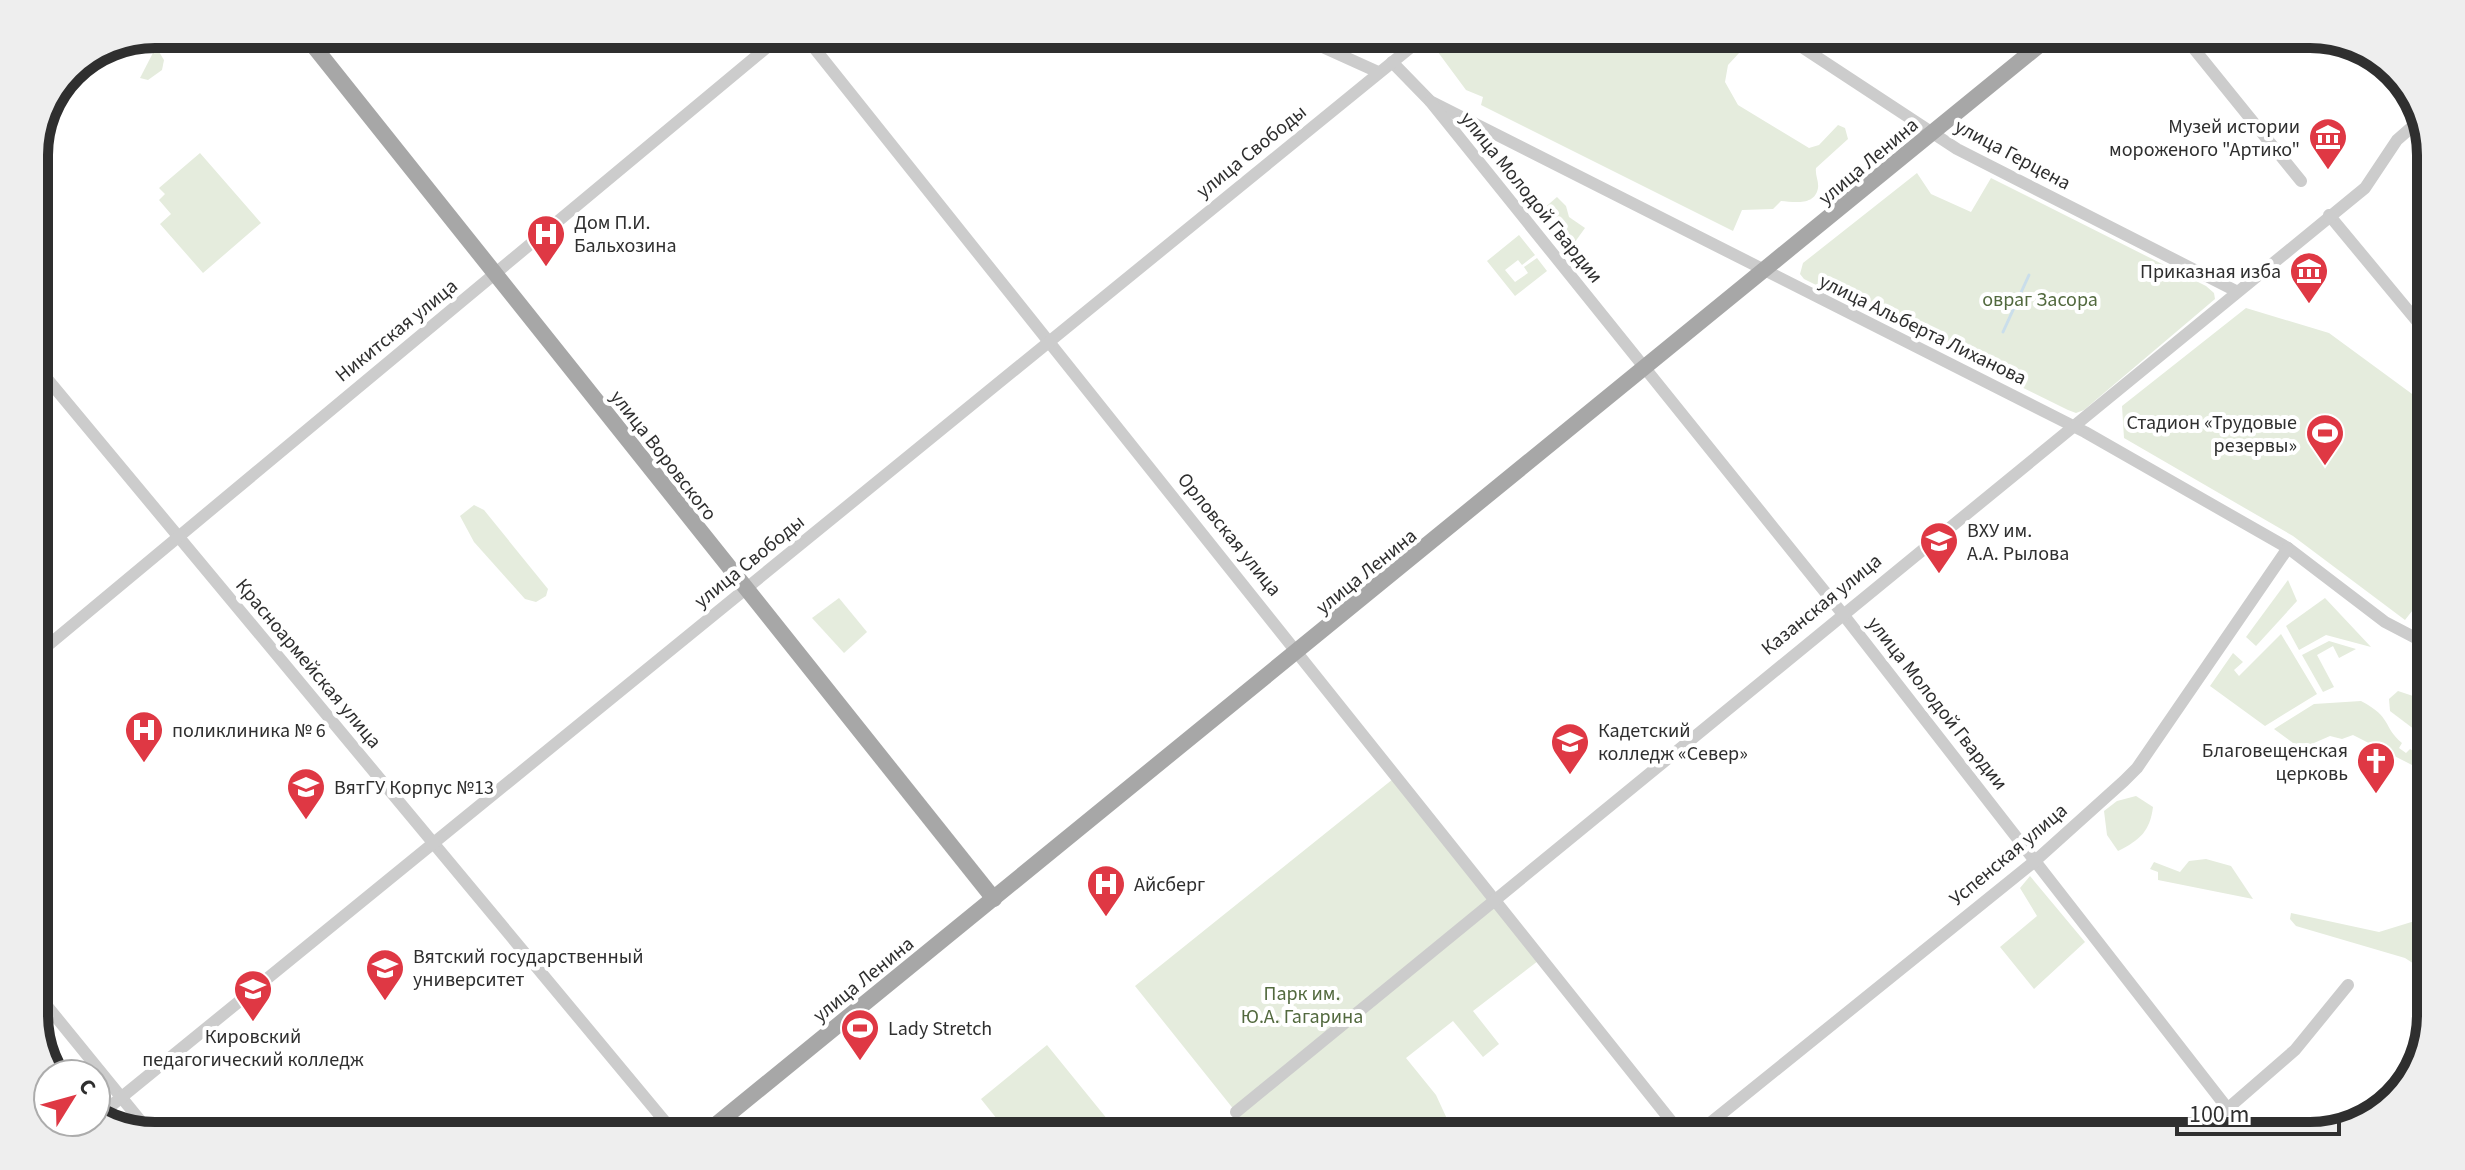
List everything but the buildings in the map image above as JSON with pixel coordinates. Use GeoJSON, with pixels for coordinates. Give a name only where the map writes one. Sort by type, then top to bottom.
{"type":"FeatureCollection","features":[{"type":"Feature","properties":{"kind":"main road","name":"улица Воровского"},"geometry":{"type":"LineString","coordinates":[[315,48],[994,899]]}},
{"type":"Feature","properties":{"kind":"main road","name":"улица Ленина"},"geometry":{"type":"LineString","coordinates":[[719,1122],[1645,370],[2036,48]]}},
{"type":"Feature","properties":{"kind":"street","name":"Никитская улица"},"geometry":{"type":"LineString","coordinates":[[48,645],[766,48]]}},
{"type":"Feature","properties":{"kind":"street","name":"Орловская улица"},"geometry":{"type":"LineString","coordinates":[[814,48],[1672,1122]]}},
{"type":"Feature","properties":{"kind":"street"},"geometry":{"type":"LineString","coordinates":[[1325,48],[1378,72]]}},
{"type":"Feature","properties":{"kind":"street","name":"улица Свободы"},"geometry":{"type":"LineString","coordinates":[[112,1105],[1410,48]]}},
{"type":"Feature","properties":{"kind":"street","name":"улица Герцена"},"geometry":{"type":"LineString","coordinates":[[1803,48],[1932,133],[2236,291]]}},
{"type":"Feature","properties":{"kind":"street"},"geometry":{"type":"LineString","coordinates":[[2193,48],[2301,181]]}},
{"type":"Feature","properties":{"kind":"street","name":"улица Альберта Лиханова"},"geometry":{"type":"LineString","coordinates":[[1392,62],[1430,101],[2074,427],[2288,548],[2385,622],[2417,639]]}},
{"type":"Feature","properties":{"kind":"street","name":"улица Молодой Гвардии"},"geometry":{"type":"LineString","coordinates":[[1430,101],[1842,613],[2228,1109]]}},
{"type":"Feature","properties":{"kind":"street","name":"Казанская улица"},"geometry":{"type":"LineString","coordinates":[[1236,1112],[2371,182],[2387,153],[2413,127]]}},
{"type":"Feature","properties":{"kind":"street"},"geometry":{"type":"LineString","coordinates":[[2329,215],[2417,321]]}},
{"type":"Feature","properties":{"kind":"street","name":"Красноармейская улица"},"geometry":{"type":"LineString","coordinates":[[48,380],[665,1122]]}},
{"type":"Feature","properties":{"kind":"street","name":"Успенская улица"},"geometry":{"type":"LineString","coordinates":[[1711,1122],[2035,861],[2137,768],[2288,548]]}},
{"type":"Feature","properties":{"kind":"street"},"geometry":{"type":"LineString","coordinates":[[2213,1122],[2295,1050],[2348,985]]}},
{"type":"Feature","properties":{"kind":"street"},"geometry":{"type":"LineString","coordinates":[[48,1007],[140,1121]]}},
{"type":"Feature","properties":{"kind":"green space"},"geometry":{"type":"Polygon","coordinates":[[[157,48],[164,60],[162,70],[148,80],[140,78],[157,48]]]}},
{"type":"Feature","properties":{"kind":"green space"},"geometry":{"type":"Polygon","coordinates":[[[1435,48],[1744,48],[1728,65],[1725,82],[1738,105],[1809,148],[1819,145],[1838,125],[1845,128],[1848,139],[1816,168],[1818,188],[1813,198],[1803,202],[1781,201],[1773,209],[1742,210],[1733,231],[1481,105],[1483,97],[1466,90],[1435,48]]]}},
{"type":"Feature","properties":{"kind":"green space"},"geometry":{"type":"Polygon","coordinates":[[[200,153],[261,223],[203,273],[160,224],[171,214],[159,200],[165,194],[159,188],[200,153]]]}},
{"type":"Feature","properties":{"kind":"green space","name":"овраг Засора"},"geometry":{"type":"Polygon","coordinates":[[[1917,173],[1931,194],[1971,212],[1991,178],[2206,286],[2214,293],[2215,299],[2084,410],[2076,413],[2068,410],[1804,279],[1800,274],[1803,263],[1917,173]]]}},
{"type":"Feature","properties":{"kind":"green space"},"geometry":{"type":"Polygon","coordinates":[[[1557,197],[1566,206],[1569,217],[1585,228],[1572,246],[1559,242],[1541,220],[1542,210],[1557,197]]]}},
{"type":"Feature","properties":{"kind":"green space"},"geometry":{"type":"Polygon","coordinates":[[[1519,235],[1535,255],[1522,265],[1518,260],[1505,270],[1515,282],[1528,273],[1524,267],[1537,258],[1547,271],[1515,296],[1487,261],[1519,235]]]}},
{"type":"Feature","properties":{"kind":"green space"},"geometry":{"type":"Polygon","coordinates":[[[2246,308],[2329,333],[2417,398],[2416,606],[2405,620],[2293,536],[2124,438],[2122,406],[2246,308]]]}},
{"type":"Feature","properties":{"kind":"green space"},"geometry":{"type":"Polygon","coordinates":[[[474,505],[484,510],[548,589],[546,596],[536,602],[525,599],[474,542],[460,516],[474,505]]]}},
{"type":"Feature","properties":{"kind":"green space"},"geometry":{"type":"Polygon","coordinates":[[[2288,580],[2297,601],[2256,646],[2246,637],[2288,580]]]}},
{"type":"Feature","properties":{"kind":"green space"},"geometry":{"type":"Polygon","coordinates":[[[839,598],[867,632],[844,653],[812,618],[839,598]]]}},
{"type":"Feature","properties":{"kind":"green space"},"geometry":{"type":"Polygon","coordinates":[[[2325,598],[2371,647],[2326,635],[2299,650],[2286,626],[2325,598]]]}},
{"type":"Feature","properties":{"kind":"green space"},"geometry":{"type":"Polygon","coordinates":[[[2281,634],[2317,694],[2265,726],[2210,686],[2233,653],[2243,662],[2234,670],[2239,676],[2281,634]]]}},
{"type":"Feature","properties":{"kind":"green space"},"geometry":{"type":"Polygon","coordinates":[[[2329,641],[2356,649],[2339,658],[2333,646],[2317,655],[2334,687],[2323,692],[2302,655],[2329,641]]]}},
{"type":"Feature","properties":{"kind":"green space"},"geometry":{"type":"Polygon","coordinates":[[[2398,691],[2417,697],[2417,731],[2390,711],[2389,699],[2398,691]]]}},
{"type":"Feature","properties":{"kind":"green space"},"geometry":{"type":"Polygon","coordinates":[[[2361,701],[2383,717],[2402,743],[2399,748],[2406,753],[2410,749],[2416,753],[2414,766],[2353,735],[2342,739],[2330,736],[2314,743],[2308,757],[2302,758],[2297,746],[2274,729],[2314,704],[2361,701]]]}},
{"type":"Feature","properties":{"kind":"green space","name":"Парк им. Ю.А. Гагарина"},"geometry":{"type":"Polygon","coordinates":[[[1393,779],[1538,961],[1473,1011],[1499,1044],[1483,1057],[1453,1021],[1406,1058],[1436,1095],[1449,1122],[1244,1122],[1135,986],[1393,779]]]}},
{"type":"Feature","properties":{"kind":"green space"},"geometry":{"type":"Polygon","coordinates":[[[2136,796],[2153,807],[2149,822],[2138,839],[2118,851],[2107,835],[2104,811],[2117,801],[2136,796]]]}},
{"type":"Feature","properties":{"kind":"green space"},"geometry":{"type":"Polygon","coordinates":[[[2206,859],[2231,866],[2253,899],[2158,880],[2158,872],[2150,869],[2154,862],[2180,872],[2189,861],[2206,859]]]}},
{"type":"Feature","properties":{"kind":"green space"},"geometry":{"type":"Polygon","coordinates":[[[2030,876],[2085,942],[2034,989],[2000,947],[2037,916],[2020,888],[2030,876]]]}},
{"type":"Feature","properties":{"kind":"green space"},"geometry":{"type":"Polygon","coordinates":[[[2291,913],[2379,932],[2417,920],[2417,966],[2405,958],[2296,926],[2290,919],[2291,913]]]}},
{"type":"Feature","properties":{"kind":"green space"},"geometry":{"type":"Polygon","coordinates":[[[1047,1045],[1110,1122],[999,1122],[981,1099],[1047,1045]]]}},
{"type":"Feature","properties":{"kind":"waterway"},"geometry":{"type":"LineString","coordinates":[[2003,332],[2029,275]]}},
{"type":"Feature","properties":{"kind":"place","name":"Музей истории мороженого \"Артико\""},"geometry":{"type":"Point","coordinates":[2328,171]}},
{"type":"Feature","properties":{"kind":"place","name":"Дом П.И. Бальхозина"},"geometry":{"type":"Point","coordinates":[546,268]}},
{"type":"Feature","properties":{"kind":"place","name":"Приказная изба"},"geometry":{"type":"Point","coordinates":[2309,305]}},
{"type":"Feature","properties":{"kind":"place","name":"Стадион «Трудовые резервы»"},"geometry":{"type":"Point","coordinates":[2325,467]}},
{"type":"Feature","properties":{"kind":"place","name":"ВХУ им. А.А. Рылова"},"geometry":{"type":"Point","coordinates":[1939,575]}},
{"type":"Feature","properties":{"kind":"place","name":"поликлиника № 6"},"geometry":{"type":"Point","coordinates":[144,764]}},
{"type":"Feature","properties":{"kind":"place","name":"Кадетский колледж «Север»"},"geometry":{"type":"Point","coordinates":[1570,776]}},
{"type":"Feature","properties":{"kind":"place","name":"Благовещенская церковь"},"geometry":{"type":"Point","coordinates":[2376,795]}},
{"type":"Feature","properties":{"kind":"place","name":"ВятГУ Корпус №13"},"geometry":{"type":"Point","coordinates":[306,821]}},
{"type":"Feature","properties":{"kind":"place","name":"Айсберг"},"geometry":{"type":"Point","coordinates":[1106,918]}},
{"type":"Feature","properties":{"kind":"place","name":"Вятский государственный университет"},"geometry":{"type":"Point","coordinates":[385,1002]}},
{"type":"Feature","properties":{"kind":"place","name":"Кировский педагогический колледж"},"geometry":{"type":"Point","coordinates":[253,1023]}},
{"type":"Feature","properties":{"kind":"place","name":"Lady Stretch"},"geometry":{"type":"Point","coordinates":[860,1062]}}]}
